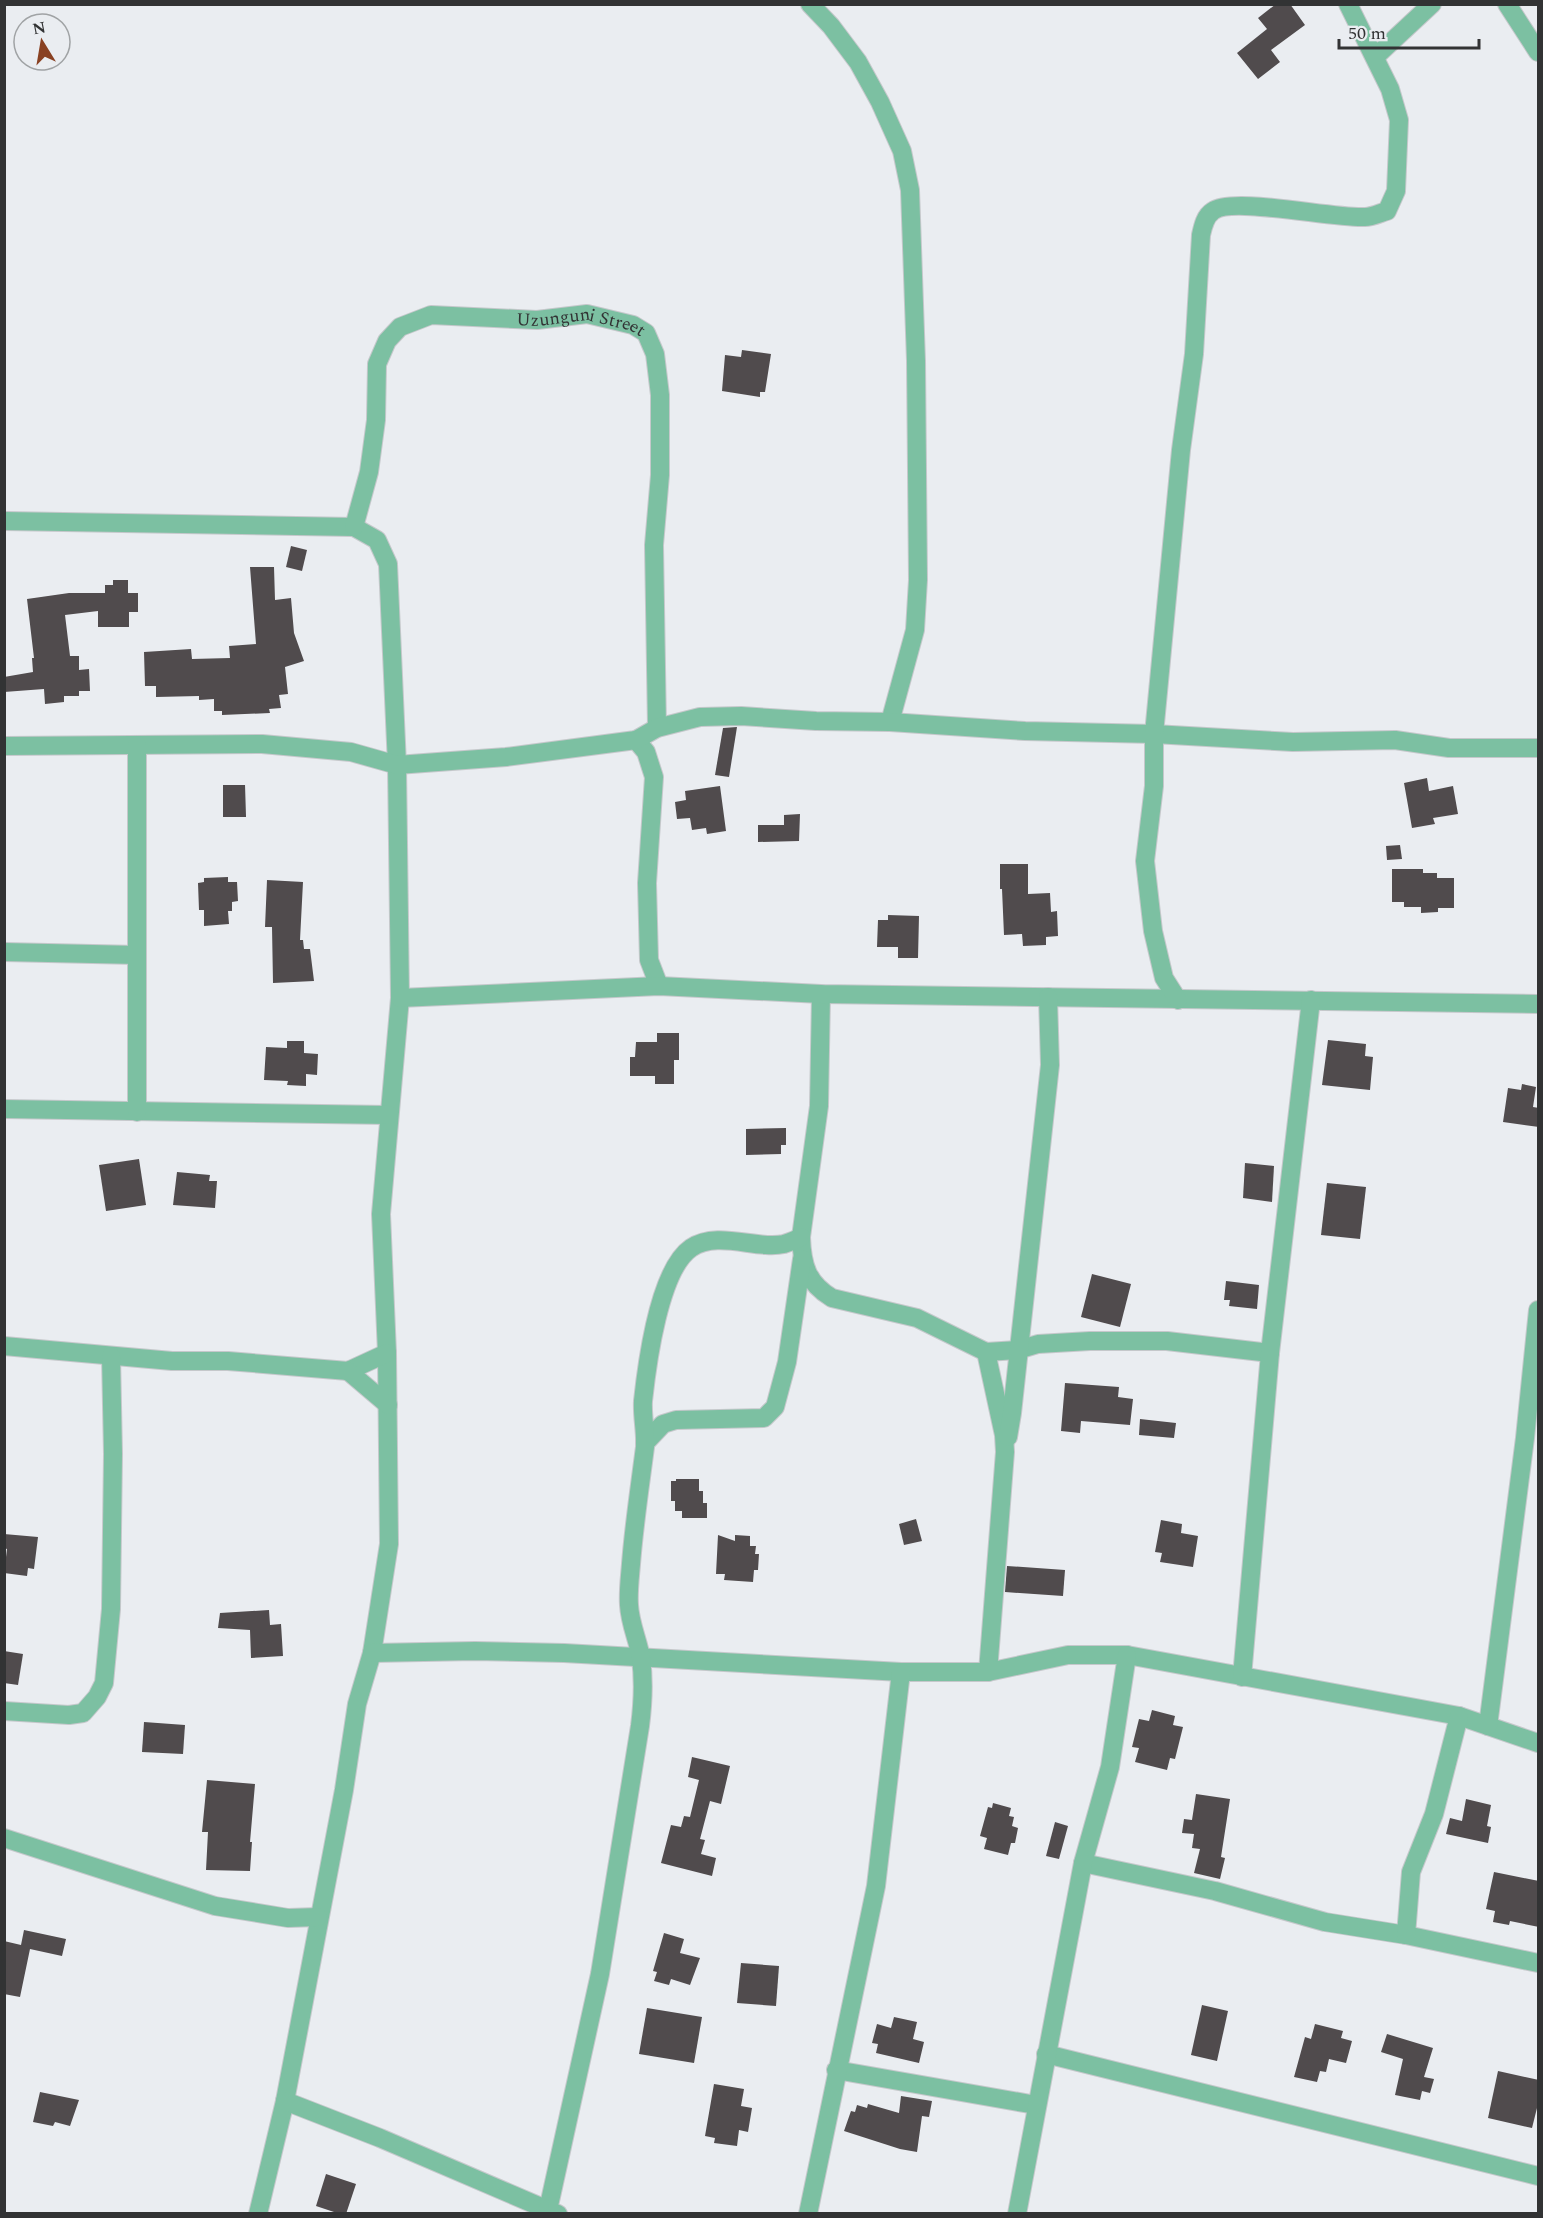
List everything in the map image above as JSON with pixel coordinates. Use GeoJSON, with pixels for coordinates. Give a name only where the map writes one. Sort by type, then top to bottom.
{"type":"FeatureCollection","features":[{"type":"Feature","properties":{"kind":"street"},"geometry":{"type":"LineString","coordinates":[[810,4],[831,26],[858,62],[880,102],[902,151],[910,190],[916,361],[918,580],[915,630],[890,722]]}},
{"type":"Feature","properties":{"kind":"street"},"geometry":{"type":"LineString","coordinates":[[1178,1000],[1164,978],[1153,931],[1145,861],[1154,786],[1154,734],[1181,450],[1194,354],[1201,235],[1205,220],[1213,210],[1233,206],[1347,217],[1367,217],[1387,211],[1396,191],[1399,120],[1390,89],[1376,57],[1348,4]]}},
{"type":"Feature","properties":{"kind":"street"},"geometry":{"type":"LineString","coordinates":[[1376,57],[1432,4]]}},
{"type":"Feature","properties":{"kind":"street"},"geometry":{"type":"LineString","coordinates":[[1507,4],[1539,52]]}},
{"type":"Feature","properties":{"kind":"street","name":"Uzunguni Street"},"geometry":{"type":"LineString","coordinates":[[354,527],[369,472],[376,420],[377,364],[387,341],[400,327],[431,315],[537,320],[587,314],[633,325],[646,333],[655,354],[660,395],[660,475],[654,545],[657,728]]}},
{"type":"Feature","properties":{"kind":"street"},"geometry":{"type":"LineString","coordinates":[[4,521],[354,527],[377,540],[388,564],[397,765],[400,998],[381,1214],[387,1353],[389,1544],[372,1653],[357,1704],[344,1790],[318,1917],[285,2101],[258,2214]]}},
{"type":"Feature","properties":{"kind":"street"},"geometry":{"type":"LineString","coordinates":[[4,746],[262,744],[351,752],[397,765],[506,757],[636,740],[657,728],[700,717],[741,716],[1293,742],[1395,740],[1449,748],[1539,748]]}},
{"type":"Feature","properties":{"kind":"street"},"geometry":{"type":"LineString","coordinates":[[636,740],[646,752],[654,777],[647,883],[649,960],[659,986]]}},
{"type":"Feature","properties":{"kind":"street"},"geometry":{"type":"LineString","coordinates":[[136,1112],[137,745]]}},
{"type":"Feature","properties":{"kind":"street"},"geometry":{"type":"LineString","coordinates":[[4,952],[137,955]]}},
{"type":"Feature","properties":{"kind":"street"},"geometry":{"type":"LineString","coordinates":[[400,998],[659,986],[821,994],[1539,1004]]}},
{"type":"Feature","properties":{"kind":"street"},"geometry":{"type":"LineString","coordinates":[[645,1443],[663,1424],[675,1420],[764,1418],[775,1407],[787,1362],[802,1259],[801,1237],[819,1106],[821,994]]}},
{"type":"Feature","properties":{"kind":"street"},"geometry":{"type":"LineString","coordinates":[[988,1672],[1005,1452],[1012,1413],[1050,1065],[1048,997]]}},
{"type":"Feature","properties":{"kind":"street"},"geometry":{"type":"LineString","coordinates":[[1242,1677],[1270,1353],[1311,1000]]}},
{"type":"Feature","properties":{"kind":"street"},"geometry":{"type":"LineString","coordinates":[[4,1109],[388,1114]]}},
{"type":"Feature","properties":{"kind":"street"},"geometry":{"type":"LineString","coordinates":[[285,2101],[380,2138],[553,2212],[602,1962],[640,1726],[644,1692],[640,1656],[628,1604],[634,1522],[645,1443],[643,1404],[665,1287],[682,1255],[692,1247],[707,1241],[782,1244],[801,1237]]}},
{"type":"Feature","properties":{"kind":"street"},"geometry":{"type":"LineString","coordinates":[[802,1259],[811,1280],[820,1291],[832,1298],[918,1318],[987,1352],[1069,1342],[1167,1341],[1270,1353]]}},
{"type":"Feature","properties":{"kind":"street"},"geometry":{"type":"LineString","coordinates":[[1488,1726],[1539,1310]]}},
{"type":"Feature","properties":{"kind":"street"},"geometry":{"type":"LineString","coordinates":[[4,1346],[172,1361],[228,1361],[348,1371],[387,1353]]}},
{"type":"Feature","properties":{"kind":"street"},"geometry":{"type":"LineString","coordinates":[[987,1352],[1004,1435],[1005,1452]]}},
{"type":"Feature","properties":{"kind":"street"},"geometry":{"type":"LineString","coordinates":[[4,1711],[69,1715],[83,1713],[98,1697],[104,1683],[111,1609],[113,1454],[111,1356]]}},
{"type":"Feature","properties":{"kind":"street"},"geometry":{"type":"LineString","coordinates":[[348,1371],[388,1405]]}},
{"type":"Feature","properties":{"kind":"street"},"geometry":{"type":"LineString","coordinates":[[372,1653],[475,1651],[640,1656],[901,1672],[988,1672],[1068,1655],[1127,1655],[1459,1716],[1539,1743]]}},
{"type":"Feature","properties":{"kind":"street"},"geometry":{"type":"LineString","coordinates":[[1017,2214],[1083,1863],[1110,1767],[1127,1655]]}},
{"type":"Feature","properties":{"kind":"street"},"geometry":{"type":"LineString","coordinates":[[808,2214],[836,2070],[876,1886],[901,1672]]}},
{"type":"Feature","properties":{"kind":"street"},"geometry":{"type":"LineString","coordinates":[[1406,1935],[1411,1872],[1434,1814],[1459,1716]]}},
{"type":"Feature","properties":{"kind":"street"},"geometry":{"type":"LineString","coordinates":[[4,1838],[215,1906],[288,1918],[318,1917]]}},
{"type":"Feature","properties":{"kind":"street"},"geometry":{"type":"LineString","coordinates":[[1083,1863],[1215,1891],[1325,1922],[1406,1935],[1539,1964]]}},
{"type":"Feature","properties":{"kind":"street"},"geometry":{"type":"LineString","coordinates":[[1046,2054],[1539,2176]]}},
{"type":"Feature","properties":{"kind":"street"},"geometry":{"type":"LineString","coordinates":[[836,2070],[1036,2105]]}},
{"type":"Feature","properties":{"kind":"building"},"geometry":{"type":"Polygon","coordinates":[[[1276,4],[1290,4],[1305,25],[1271,50],[1280,62],[1258,79],[1237,53],[1267,29],[1258,18],[1276,4]]]}},
{"type":"Feature","properties":{"kind":"building"},"geometry":{"type":"Polygon","coordinates":[[[742,350],[771,354],[765,392],[760,392],[760,397],[722,391],[725,355],[741,357],[742,350]]]}},
{"type":"Feature","properties":{"kind":"building"},"geometry":{"type":"Polygon","coordinates":[[[291,546],[307,550],[302,571],[286,567],[291,546]]]}},
{"type":"Feature","properties":{"kind":"building"},"geometry":{"type":"Polygon","coordinates":[[[250,567],[274,567],[275,600],[291,598],[294,633],[304,661],[285,667],[288,694],[279,695],[281,708],[269,709],[270,713],[222,715],[222,711],[214,711],[214,699],[199,700],[199,696],[156,697],[156,686],[145,686],[144,652],[191,649],[192,659],[230,658],[229,646],[256,644],[250,567]]]}},
{"type":"Feature","properties":{"kind":"building"},"geometry":{"type":"Polygon","coordinates":[[[113,580],[128,580],[128,593],[138,593],[138,612],[129,612],[129,627],[98,627],[98,611],[65,615],[70,656],[79,656],[79,670],[89,669],[90,691],[79,691],[79,696],[64,696],[64,702],[45,704],[44,689],[4,692],[4,677],[33,672],[32,658],[34,658],[27,599],[69,593],[105,593],[105,585],[113,585],[113,580]]]}},
{"type":"Feature","properties":{"kind":"building"},"geometry":{"type":"Polygon","coordinates":[[[737,727],[729,777],[715,775],[723,728],[737,727]]]}},
{"type":"Feature","properties":{"kind":"building"},"geometry":{"type":"Polygon","coordinates":[[[1427,778],[1429,791],[1453,786],[1458,814],[1433,818],[1435,824],[1412,828],[1404,783],[1427,778]]]}},
{"type":"Feature","properties":{"kind":"building"},"geometry":{"type":"Polygon","coordinates":[[[223,785],[245,785],[246,817],[223,817],[223,785]]]}},
{"type":"Feature","properties":{"kind":"building"},"geometry":{"type":"Polygon","coordinates":[[[720,786],[726,831],[707,834],[706,828],[692,830],[690,818],[677,819],[675,802],[686,800],[685,791],[720,786]]]}},
{"type":"Feature","properties":{"kind":"building"},"geometry":{"type":"Polygon","coordinates":[[[800,814],[799,841],[758,842],[758,825],[784,825],[784,815],[800,814]]]}},
{"type":"Feature","properties":{"kind":"building"},"geometry":{"type":"Polygon","coordinates":[[[1400,845],[1402,859],[1387,860],[1386,846],[1400,845]]]}},
{"type":"Feature","properties":{"kind":"building"},"geometry":{"type":"Polygon","coordinates":[[[1000,864],[1028,864],[1028,894],[1050,893],[1051,912],[1057,911],[1058,936],[1046,937],[1046,945],[1023,946],[1022,934],[1004,935],[1000,864]]]}},
{"type":"Feature","properties":{"kind":"building"},"geometry":{"type":"Polygon","coordinates":[[[1392,869],[1423,869],[1423,873],[1437,873],[1437,878],[1454,878],[1454,908],[1438,908],[1438,912],[1421,913],[1421,907],[1404,907],[1404,902],[1392,902],[1392,869]]]}},
{"type":"Feature","properties":{"kind":"building"},"geometry":{"type":"Polygon","coordinates":[[[228,877],[228,882],[237,882],[238,901],[232,902],[232,911],[228,911],[229,924],[204,926],[204,910],[199,910],[198,883],[204,882],[204,878],[228,877]]]}},
{"type":"Feature","properties":{"kind":"building"},"geometry":{"type":"Polygon","coordinates":[[[267,880],[303,882],[300,940],[303,940],[304,949],[310,949],[314,981],[273,983],[272,927],[265,927],[267,880]]]}},
{"type":"Feature","properties":{"kind":"building"},"geometry":{"type":"Polygon","coordinates":[[[888,915],[919,916],[918,958],[898,958],[898,947],[877,947],[878,920],[888,920],[888,915]]]}},
{"type":"Feature","properties":{"kind":"building"},"geometry":{"type":"Polygon","coordinates":[[[657,1033],[679,1033],[679,1060],[674,1060],[674,1084],[655,1084],[655,1076],[630,1076],[630,1057],[635,1057],[636,1042],[657,1042],[657,1033]]]}},
{"type":"Feature","properties":{"kind":"building"},"geometry":{"type":"Polygon","coordinates":[[[1328,1040],[1366,1044],[1365,1056],[1373,1057],[1370,1090],[1322,1085],[1328,1040]]]}},
{"type":"Feature","properties":{"kind":"building"},"geometry":{"type":"Polygon","coordinates":[[[287,1041],[304,1041],[304,1053],[318,1054],[317,1075],[306,1074],[306,1086],[287,1085],[288,1081],[264,1080],[266,1047],[287,1048],[287,1041]]]}},
{"type":"Feature","properties":{"kind":"building"},"geometry":{"type":"Polygon","coordinates":[[[1522,1084],[1536,1087],[1533,1107],[1539,1108],[1539,1127],[1503,1122],[1508,1088],[1521,1090],[1522,1084]]]}},
{"type":"Feature","properties":{"kind":"building"},"geometry":{"type":"Polygon","coordinates":[[[786,1128],[786,1145],[781,1145],[781,1154],[746,1155],[746,1129],[786,1128]]]}},
{"type":"Feature","properties":{"kind":"building"},"geometry":{"type":"Polygon","coordinates":[[[139,1159],[146,1205],[106,1211],[99,1165],[139,1159]]]}},
{"type":"Feature","properties":{"kind":"building"},"geometry":{"type":"Polygon","coordinates":[[[1245,1163],[1274,1166],[1272,1202],[1243,1198],[1245,1163]]]}},
{"type":"Feature","properties":{"kind":"building"},"geometry":{"type":"Polygon","coordinates":[[[177,1172],[210,1175],[209,1181],[217,1181],[215,1208],[173,1205],[177,1172]]]}},
{"type":"Feature","properties":{"kind":"building"},"geometry":{"type":"Polygon","coordinates":[[[1327,1183],[1366,1187],[1360,1239],[1321,1235],[1327,1183]]]}},
{"type":"Feature","properties":{"kind":"building"},"geometry":{"type":"Polygon","coordinates":[[[1092,1274],[1131,1284],[1120,1327],[1081,1317],[1092,1274]]]}},
{"type":"Feature","properties":{"kind":"building"},"geometry":{"type":"Polygon","coordinates":[[[1226,1281],[1259,1285],[1257,1309],[1229,1306],[1230,1300],[1224,1300],[1226,1281]]]}},
{"type":"Feature","properties":{"kind":"building"},"geometry":{"type":"Polygon","coordinates":[[[1065,1383],[1119,1387],[1118,1397],[1133,1399],[1130,1425],[1081,1421],[1080,1433],[1061,1431],[1065,1383]]]}},
{"type":"Feature","properties":{"kind":"building"},"geometry":{"type":"Polygon","coordinates":[[[1140,1419],[1176,1423],[1174,1438],[1139,1435],[1140,1419]]]}},
{"type":"Feature","properties":{"kind":"building"},"geometry":{"type":"Polygon","coordinates":[[[676,1479],[699,1479],[699,1491],[703,1491],[703,1503],[707,1503],[707,1518],[682,1518],[682,1511],[675,1511],[675,1501],[671,1501],[671,1481],[676,1481],[676,1479]]]}},
{"type":"Feature","properties":{"kind":"building"},"geometry":{"type":"Polygon","coordinates":[[[916,1519],[922,1541],[904,1545],[899,1524],[916,1519]]]}},
{"type":"Feature","properties":{"kind":"building"},"geometry":{"type":"Polygon","coordinates":[[[1161,1520],[1182,1524],[1181,1533],[1198,1536],[1193,1567],[1160,1562],[1162,1553],[1155,1552],[1161,1520]]]}},
{"type":"Feature","properties":{"kind":"building"},"geometry":{"type":"Polygon","coordinates":[[[4,1534],[38,1537],[34,1569],[28,1568],[27,1576],[4,1573],[7,1549],[4,1548],[4,1534]]]}},
{"type":"Feature","properties":{"kind":"building"},"geometry":{"type":"Polygon","coordinates":[[[718,1535],[735,1541],[735,1535],[750,1536],[750,1546],[756,1546],[755,1554],[759,1554],[758,1570],[754,1570],[753,1582],[724,1580],[725,1574],[716,1574],[718,1535]]]}},
{"type":"Feature","properties":{"kind":"building"},"geometry":{"type":"Polygon","coordinates":[[[1007,1566],[1065,1570],[1063,1596],[1005,1592],[1007,1566]]]}},
{"type":"Feature","properties":{"kind":"building"},"geometry":{"type":"Polygon","coordinates":[[[269,1610],[270,1625],[281,1624],[283,1656],[251,1658],[250,1630],[218,1628],[220,1613],[269,1610]]]}},
{"type":"Feature","properties":{"kind":"building"},"geometry":{"type":"Polygon","coordinates":[[[4,1651],[23,1654],[18,1685],[4,1683],[4,1651]]]}},
{"type":"Feature","properties":{"kind":"building"},"geometry":{"type":"Polygon","coordinates":[[[1152,1710],[1175,1716],[1173,1725],[1183,1727],[1175,1759],[1170,1758],[1167,1770],[1135,1762],[1139,1748],[1132,1747],[1139,1719],[1149,1721],[1152,1710]]]}},
{"type":"Feature","properties":{"kind":"building"},"geometry":{"type":"Polygon","coordinates":[[[144,1722],[185,1725],[183,1754],[142,1752],[144,1722]]]}},
{"type":"Feature","properties":{"kind":"building"},"geometry":{"type":"Polygon","coordinates":[[[692,1757],[730,1766],[721,1804],[710,1801],[700,1839],[705,1840],[701,1854],[716,1858],[712,1876],[661,1863],[671,1825],[681,1827],[684,1816],[690,1817],[699,1780],[688,1777],[692,1757]]]}},
{"type":"Feature","properties":{"kind":"building"},"geometry":{"type":"Polygon","coordinates":[[[207,1780],[255,1784],[250,1871],[206,1870],[208,1832],[202,1832],[207,1780]]]}},
{"type":"Feature","properties":{"kind":"building"},"geometry":{"type":"Polygon","coordinates":[[[1196,1794],[1230,1799],[1221,1857],[1225,1858],[1220,1879],[1194,1873],[1200,1849],[1192,1848],[1194,1834],[1182,1833],[1184,1819],[1192,1820],[1196,1794]]]}},
{"type":"Feature","properties":{"kind":"building"},"geometry":{"type":"Polygon","coordinates":[[[1466,1799],[1491,1805],[1487,1826],[1491,1827],[1488,1843],[1446,1834],[1450,1818],[1462,1821],[1466,1799]]]}},
{"type":"Feature","properties":{"kind":"building"},"geometry":{"type":"Polygon","coordinates":[[[993,1803],[1011,1808],[1009,1816],[1014,1817],[1012,1826],[1018,1828],[1015,1843],[1011,1843],[1008,1855],[984,1849],[987,1838],[980,1836],[988,1807],[992,1808],[993,1803]]]}},
{"type":"Feature","properties":{"kind":"building"},"geometry":{"type":"Polygon","coordinates":[[[1055,1822],[1068,1826],[1059,1859],[1046,1856],[1055,1822]]]}},
{"type":"Feature","properties":{"kind":"building"},"geometry":{"type":"Polygon","coordinates":[[[1494,1872],[1539,1881],[1539,1927],[1510,1921],[1509,1925],[1493,1922],[1495,1911],[1486,1909],[1494,1872]]]}},
{"type":"Feature","properties":{"kind":"building"},"geometry":{"type":"Polygon","coordinates":[[[24,1930],[66,1939],[62,1956],[30,1949],[20,1997],[4,1994],[4,1941],[21,1945],[24,1930]]]}},
{"type":"Feature","properties":{"kind":"building"},"geometry":{"type":"Polygon","coordinates":[[[664,1933],[684,1939],[680,1953],[700,1958],[690,1985],[671,1979],[669,1985],[654,1981],[657,1972],[653,1971],[664,1933]]]}},
{"type":"Feature","properties":{"kind":"building"},"geometry":{"type":"Polygon","coordinates":[[[741,1963],[779,1966],[776,2006],[737,2003],[741,1963]]]}},
{"type":"Feature","properties":{"kind":"building"},"geometry":{"type":"Polygon","coordinates":[[[1202,2005],[1228,2011],[1217,2061],[1191,2055],[1202,2005]]]}},
{"type":"Feature","properties":{"kind":"building"},"geometry":{"type":"Polygon","coordinates":[[[647,2008],[702,2017],[694,2063],[639,2054],[647,2008]]]}},
{"type":"Feature","properties":{"kind":"building"},"geometry":{"type":"Polygon","coordinates":[[[894,2017],[917,2022],[913,2039],[924,2042],[919,2063],[876,2053],[878,2044],[872,2043],[877,2024],[891,2028],[894,2017]]]}},
{"type":"Feature","properties":{"kind":"building"},"geometry":{"type":"Polygon","coordinates":[[[1315,2024],[1343,2031],[1341,2038],[1352,2041],[1346,2063],[1329,2059],[1326,2072],[1320,2071],[1317,2082],[1294,2077],[1305,2037],[1311,2039],[1315,2024]]]}},
{"type":"Feature","properties":{"kind":"building"},"geometry":{"type":"Polygon","coordinates":[[[1387,2034],[1433,2048],[1424,2077],[1434,2079],[1430,2093],[1422,2091],[1420,2100],[1395,2095],[1403,2059],[1381,2052],[1387,2034]]]}},
{"type":"Feature","properties":{"kind":"building"},"geometry":{"type":"Polygon","coordinates":[[[1498,2071],[1539,2080],[1539,2100],[1532,2128],[1488,2118],[1498,2071]]]}},
{"type":"Feature","properties":{"kind":"building"},"geometry":{"type":"Polygon","coordinates":[[[714,2084],[744,2089],[741,2106],[752,2108],[748,2132],[739,2130],[737,2146],[714,2143],[715,2138],[705,2136],[714,2084]]]}},
{"type":"Feature","properties":{"kind":"building"},"geometry":{"type":"Polygon","coordinates":[[[40,2092],[79,2100],[70,2126],[55,2122],[53,2126],[33,2122],[40,2092]]]}},
{"type":"Feature","properties":{"kind":"building"},"geometry":{"type":"Polygon","coordinates":[[[901,2096],[932,2101],[929,2117],[922,2116],[917,2152],[900,2149],[844,2131],[851,2111],[855,2112],[857,2105],[867,2108],[868,2104],[899,2113],[901,2096]]]}},
{"type":"Feature","properties":{"kind":"building"},"geometry":{"type":"Polygon","coordinates":[[[326,2174],[356,2184],[346,2214],[316,2206],[326,2174]]]}}]}
